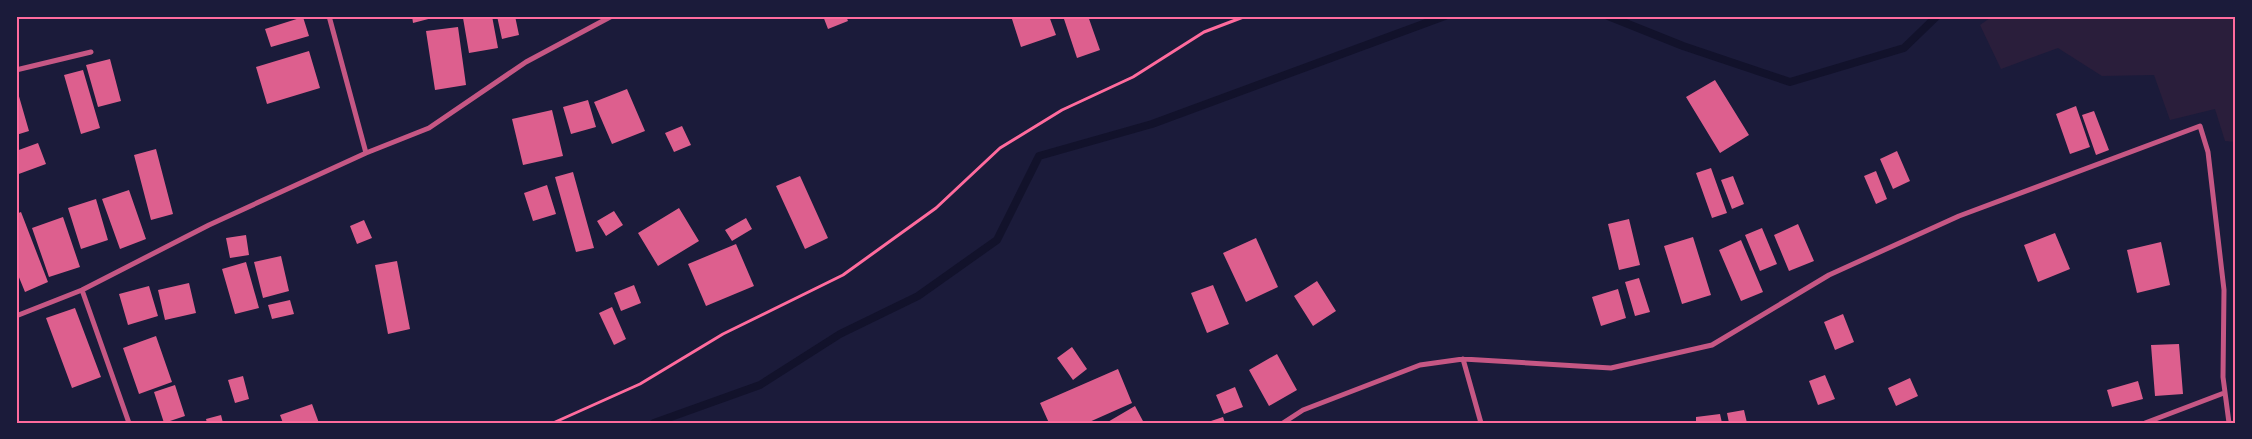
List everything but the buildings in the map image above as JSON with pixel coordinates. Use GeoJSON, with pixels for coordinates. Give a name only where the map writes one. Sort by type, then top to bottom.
{"type":"FeatureCollection","features":[{"type":"Feature","properties":{"kind":"street"},"geometry":{"type":"LineString","coordinates":[[329,16],[366,152]]}},
{"type":"Feature","properties":{"kind":"street"},"geometry":{"type":"LineString","coordinates":[[16,316],[82,290],[209,225],[366,152],[429,128],[526,62],[612,16]]}},
{"type":"Feature","properties":{"kind":"street"},"geometry":{"type":"LineString","coordinates":[[16,70],[91,52]]}},
{"type":"Feature","properties":{"kind":"street"},"geometry":{"type":"LineString","coordinates":[[1283,423],[1303,410],[1420,365],[1463,359],[1611,368],[1712,345],[1829,275],[1959,216],[2200,126],[2208,152],[2224,290],[2222,351],[2224,393],[2229,423]]}},
{"type":"Feature","properties":{"kind":"street"},"geometry":{"type":"LineString","coordinates":[[82,290],[129,423]]}},
{"type":"Feature","properties":{"kind":"street"},"geometry":{"type":"LineString","coordinates":[[1463,359],[1481,423]]}},
{"type":"Feature","properties":{"kind":"street"},"geometry":{"type":"LineString","coordinates":[[2145,423],[2224,393]]}},
{"type":"Feature","properties":{"kind":"path"},"geometry":{"type":"LineString","coordinates":[[553,423],[640,384],[723,334],[843,275],[936,208],[1000,148],[1062,110],[1134,77],[1204,32],[1246,16]]}},
{"type":"Feature","properties":{"kind":"shaded area"},"geometry":{"type":"Polygon","coordinates":[[[1993,16],[2236,16],[2236,142],[2225,141],[2215,109],[2170,120],[2154,75],[2102,76],[2058,48],[2001,69],[1980,25],[1993,16]]]}},
{"type":"Feature","properties":{"kind":"waterway"},"geometry":{"type":"LineString","coordinates":[[654,423],[760,385],[840,334],[918,296],[997,240],[1039,156],[1152,124],[1445,16]]}},
{"type":"Feature","properties":{"kind":"waterway"},"geometry":{"type":"LineString","coordinates":[[1608,16],[1683,46],[1790,82],[1904,48],[1937,16]]}}]}
